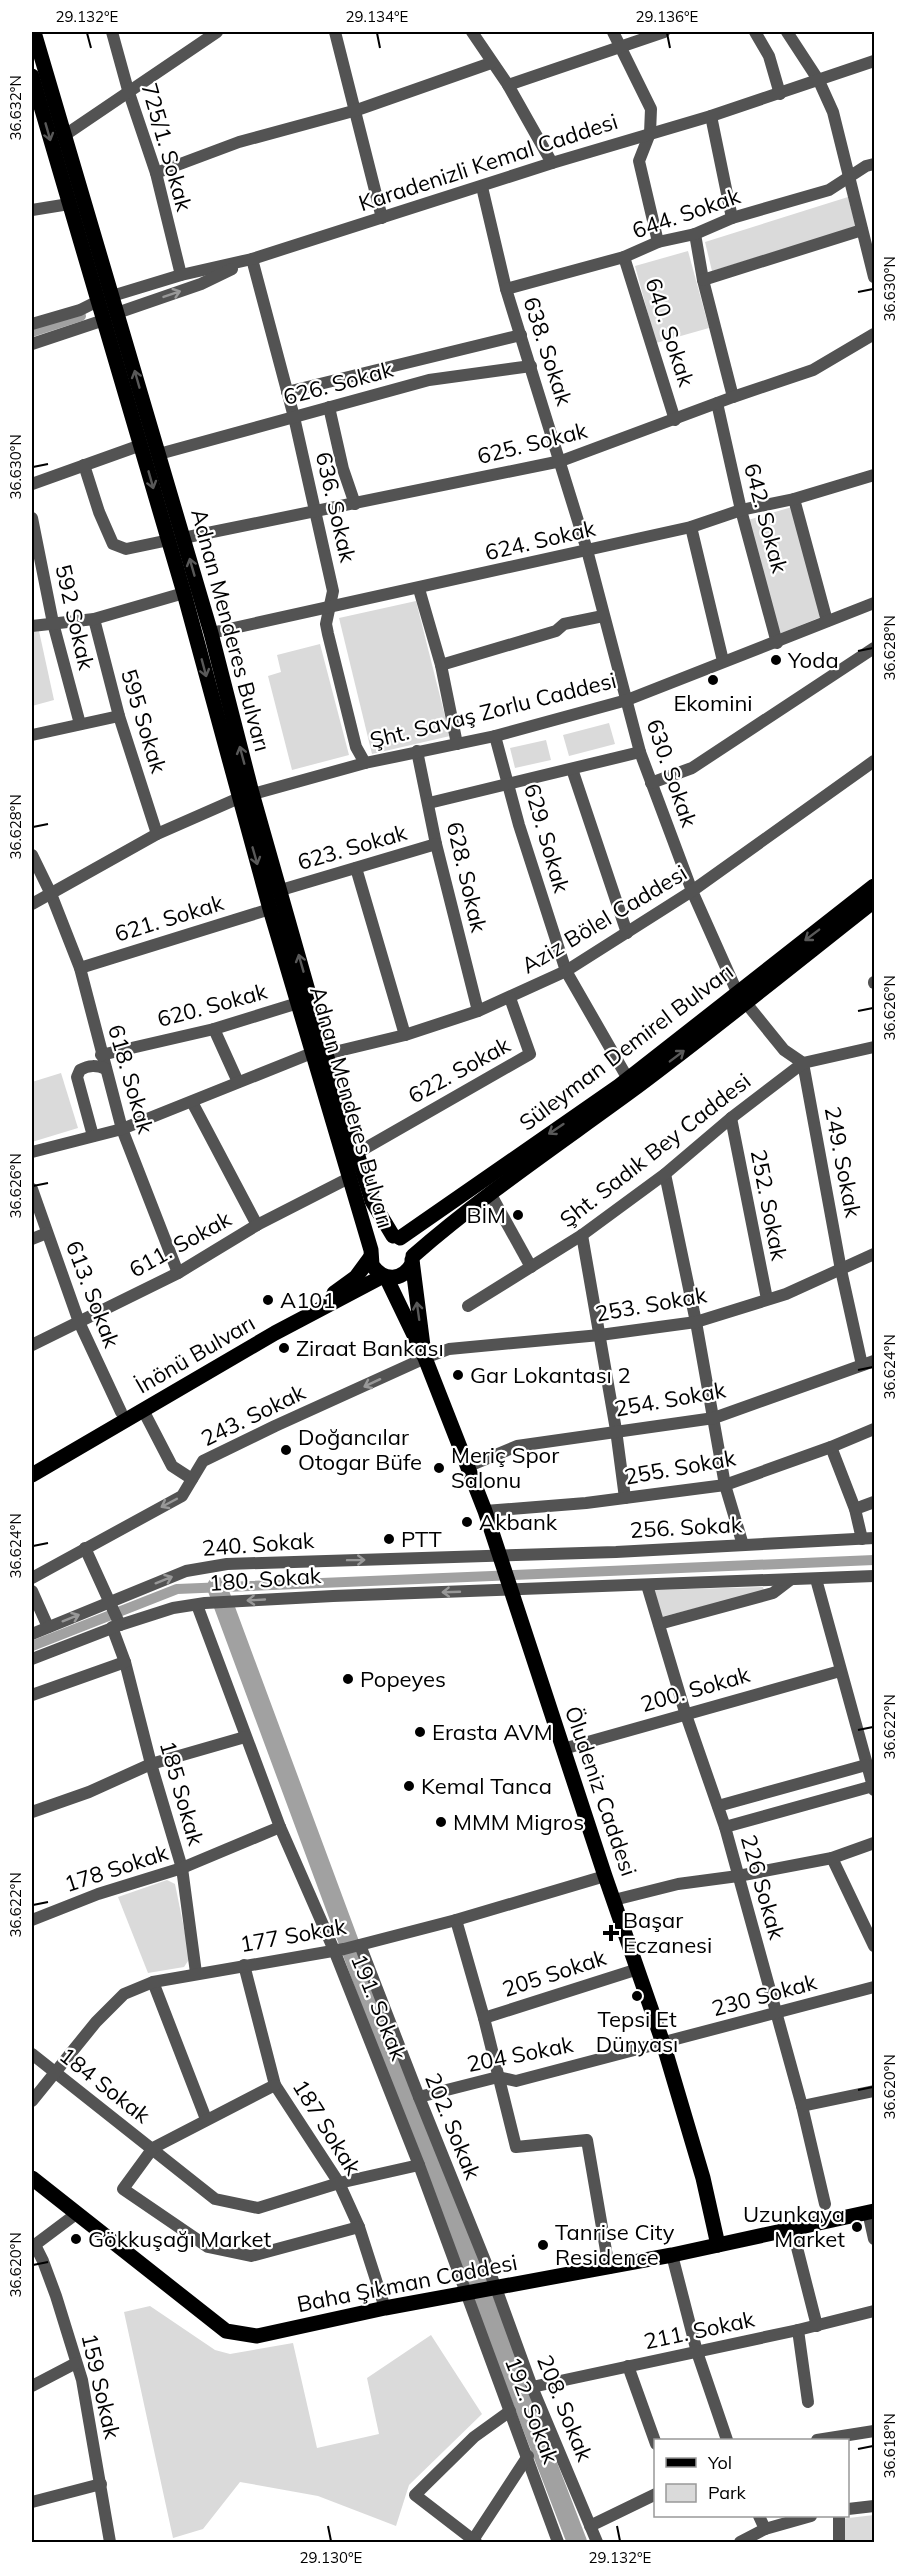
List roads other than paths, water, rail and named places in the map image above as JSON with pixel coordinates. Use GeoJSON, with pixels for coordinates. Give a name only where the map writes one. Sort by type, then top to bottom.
{"type":"FeatureCollection","features":[{"type":"Feature","properties":{"kind":"main road","name":"Adnan Menderes Bulvarı"},"geometry":{"type":"LineString","coordinates":[[34,32],[65,135],[141,445],[211,633],[270,909],[298,1003],[357,1153],[372,1201],[397,1237],[411,1248],[425,1358]]}},
{"type":"Feature","properties":{"kind":"main road","name":"Adnan Menderes Bulvarı"},"geometry":{"type":"LineString","coordinates":[[32,76],[69,204],[105,299]]}},
{"type":"Feature","properties":{"kind":"main road","name":"Adnan Menderes Bulvarı"},"geometry":{"type":"LineString","coordinates":[[110,317],[159,454],[184,593],[246,796],[281,890],[349,1178],[376,1272],[384,1276],[425,1358]]}},
{"type":"Feature","properties":{"kind":"main road","name":"Süleyman Demirel Bulvarı"},"geometry":{"type":"LineString","coordinates":[[397,1237],[628,1078],[724,1005],[742,997],[874,886]]}},
{"type":"Feature","properties":{"kind":"main road","name":"Süleyman Demirel Bulvarı"},"geometry":{"type":"LineString","coordinates":[[412,1260],[430,1239],[742,997],[874,901]]}},
{"type":"Feature","properties":{"kind":"main road","name":"Adnan Menderes Bulvarı"},"geometry":{"type":"LineString","coordinates":[[371,1254],[380,1239],[397,1237]]}},
{"type":"Feature","properties":{"kind":"main road","name":"İnönü Bulvarı"},"geometry":{"type":"LineString","coordinates":[[32,1474],[121,1412],[338,1290],[356,1277],[371,1254]]}},
{"type":"Feature","properties":{"kind":"main road"},"geometry":{"type":"LineString","coordinates":[[384,1276],[400,1276],[412,1260]]}},
{"type":"Feature","properties":{"kind":"main road","name":"İnönü Bulvarı"},"geometry":{"type":"LineString","coordinates":[[32,1463],[143,1410],[275,1334],[384,1276]]}},
{"type":"Feature","properties":{"kind":"main road","name":"Öludeniz Caddesi"},"geometry":{"type":"LineString","coordinates":[[425,1358],[485,1511],[508,1587],[663,2043],[703,2178],[718,2245]]}},
{"type":"Feature","properties":{"kind":"main road","name":"Baha Şıkman Caddesi"},"geometry":{"type":"LineString","coordinates":[[32,2178],[226,2331],[257,2336],[385,2308],[609,2268],[871,2212]]}},
{"type":"Feature","properties":{"kind":"street","name":"725/1. Sokak"},"geometry":{"type":"LineString","coordinates":[[112,32],[128,90],[156,173],[180,275]]}},
{"type":"Feature","properties":{"kind":"street"},"geometry":{"type":"LineString","coordinates":[[65,135],[128,90],[217,32]]}},
{"type":"Feature","properties":{"kind":"street"},"geometry":{"type":"LineString","coordinates":[[335,32],[357,110],[382,218]]}},
{"type":"Feature","properties":{"kind":"street"},"geometry":{"type":"LineString","coordinates":[[614,32],[651,109],[650,134],[639,160],[658,242]]}},
{"type":"Feature","properties":{"kind":"street"},"geometry":{"type":"LineString","coordinates":[[508,85],[664,32]]}},
{"type":"Feature","properties":{"kind":"street"},"geometry":{"type":"LineString","coordinates":[[755,32],[769,56],[780,94]]}},
{"type":"Feature","properties":{"kind":"street"},"geometry":{"type":"LineString","coordinates":[[787,32],[819,81],[832,112],[874,277]]}},
{"type":"Feature","properties":{"kind":"street"},"geometry":{"type":"LineString","coordinates":[[477,33],[491,63],[508,85],[552,163]]}},
{"type":"Feature","properties":{"kind":"street","name":"Karadenizli Kemal Caddesi"},"geometry":{"type":"LineString","coordinates":[[32,324],[180,275],[252,259],[552,163],[711,116],[874,62]]}},
{"type":"Feature","properties":{"kind":"street"},"geometry":{"type":"LineString","coordinates":[[156,173],[238,142],[357,110],[491,63]]}},
{"type":"Feature","properties":{"kind":"street"},"geometry":{"type":"LineString","coordinates":[[711,116],[732,218]]}},
{"type":"Feature","properties":{"kind":"street","name":"644. Sokak"},"geometry":{"type":"LineString","coordinates":[[506,289],[624,256],[658,242],[695,234],[732,218],[829,190],[866,166],[874,164]]}},
{"type":"Feature","properties":{"kind":"street","name":"638. Sokak"},"geometry":{"type":"LineString","coordinates":[[482,187],[506,289],[561,461],[627,700]]}},
{"type":"Feature","properties":{"kind":"street"},"geometry":{"type":"LineString","coordinates":[[32,210],[69,204]]}},
{"type":"Feature","properties":{"kind":"street"},"geometry":{"type":"LineString","coordinates":[[703,280],[862,230]]}},
{"type":"Feature","properties":{"kind":"street"},"geometry":{"type":"LineString","coordinates":[[695,234],[703,280],[733,397]]}},
{"type":"Feature","properties":{"kind":"street","name":"640. Sokak"},"geometry":{"type":"LineString","coordinates":[[624,256],[675,420]]}},
{"type":"Feature","properties":{"kind":"street"},"geometry":{"type":"LineString","coordinates":[[32,344],[201,284],[252,259]]}},
{"type":"Feature","properties":{"kind":"street","name":"636. Sokak"},"geometry":{"type":"LineString","coordinates":[[252,259],[294,417],[316,512],[333,591],[326,624],[356,747],[364,763]]}},
{"type":"Feature","properties":{"kind":"street","name":"625. Sokak"},"geometry":{"type":"LineString","coordinates":[[84,465],[99,512],[114,544],[126,549],[561,461],[813,370],[874,334]]}},
{"type":"Feature","properties":{"kind":"street"},"geometry":{"type":"LineString","coordinates":[[287,392],[521,335]]}},
{"type":"Feature","properties":{"kind":"street","name":"626. Sokak"},"geometry":{"type":"LineString","coordinates":[[159,454],[429,380],[531,366]]}},
{"type":"Feature","properties":{"kind":"street","name":"642. Sokak"},"geometry":{"type":"LineString","coordinates":[[717,403],[741,510],[777,643]]}},
{"type":"Feature","properties":{"kind":"street"},"geometry":{"type":"LineString","coordinates":[[328,407],[343,469],[355,504]]}},
{"type":"Feature","properties":{"kind":"street"},"geometry":{"type":"LineString","coordinates":[[32,484],[141,445]]}},
{"type":"Feature","properties":{"kind":"street","name":"624. Sokak"},"geometry":{"type":"LineString","coordinates":[[211,633],[419,589],[691,527],[741,510],[794,499],[874,475]]}},
{"type":"Feature","properties":{"kind":"street"},"geometry":{"type":"LineString","coordinates":[[794,499],[827,621]]}},
{"type":"Feature","properties":{"kind":"street","name":"592 Sokak"},"geometry":{"type":"LineString","coordinates":[[32,518],[53,622],[80,724]]}},
{"type":"Feature","properties":{"kind":"street"},"geometry":{"type":"LineString","coordinates":[[691,527],[723,661]]}},
{"type":"Feature","properties":{"kind":"street"},"geometry":{"type":"LineString","coordinates":[[419,589],[441,664],[457,744]]}},
{"type":"Feature","properties":{"kind":"street"},"geometry":{"type":"LineString","coordinates":[[32,626],[94,619],[184,593]]}},
{"type":"Feature","properties":{"kind":"street","name":"Şht. Savaş Zorlu Caddesi"},"geometry":{"type":"LineString","coordinates":[[32,904],[157,834],[246,796],[364,763],[495,736],[627,700],[874,603]]}},
{"type":"Feature","properties":{"kind":"street"},"geometry":{"type":"LineString","coordinates":[[441,664],[555,631],[564,624],[603,616]]}},
{"type":"Feature","properties":{"kind":"street","name":"595 Sokak"},"geometry":{"type":"LineString","coordinates":[[94,619],[119,716],[157,834]]}},
{"type":"Feature","properties":{"kind":"street"},"geometry":{"type":"LineString","coordinates":[[651,783],[692,768],[874,648]]}},
{"type":"Feature","properties":{"kind":"street","name":"630. Sokak"},"geometry":{"type":"LineString","coordinates":[[627,700],[640,752],[692,891],[742,997],[784,1050],[803,1063]]}},
{"type":"Feature","properties":{"kind":"street"},"geometry":{"type":"LineString","coordinates":[[32,735],[119,716]]}},
{"type":"Feature","properties":{"kind":"street","name":"629. Sokak"},"geometry":{"type":"LineString","coordinates":[[495,736],[523,837],[566,971],[628,1078]]}},
{"type":"Feature","properties":{"kind":"street","name":"628. Sokak"},"geometry":{"type":"LineString","coordinates":[[417,751],[436,844],[478,1011]]}},
{"type":"Feature","properties":{"kind":"street"},"geometry":{"type":"LineString","coordinates":[[429,803],[509,786],[640,752]]}},
{"type":"Feature","properties":{"kind":"street","name":"Aziz Bölel Caddesi"},"geometry":{"type":"LineString","coordinates":[[32,1152],[122,1129],[238,1082],[319,1054],[405,1035],[510,998],[566,971],[692,891],[874,761]]}},
{"type":"Feature","properties":{"kind":"street"},"geometry":{"type":"LineString","coordinates":[[572,769],[627,933]]}},
{"type":"Feature","properties":{"kind":"street","name":"623. Sokak"},"geometry":{"type":"LineString","coordinates":[[281,890],[436,844]]}},
{"type":"Feature","properties":{"kind":"street","name":"618. Sokak"},"geometry":{"type":"LineString","coordinates":[[32,855],[51,894],[80,968],[122,1129],[178,1273]]}},
{"type":"Feature","properties":{"kind":"street"},"geometry":{"type":"LineString","coordinates":[[356,868],[405,1035]]}},
{"type":"Feature","properties":{"kind":"street","name":"621. Sokak"},"geometry":{"type":"LineString","coordinates":[[80,968],[270,909]]}},
{"type":"Feature","properties":{"kind":"street","name":"622. Sokak"},"geometry":{"type":"LineString","coordinates":[[357,1153],[530,1054],[510,998]]}},
{"type":"Feature","properties":{"kind":"street","name":"620. Sokak"},"geometry":{"type":"LineString","coordinates":[[101,1055],[214,1029],[298,1003]]}},
{"type":"Feature","properties":{"kind":"street"},"geometry":{"type":"LineString","coordinates":[[214,1029],[238,1082]]}},
{"type":"Feature","properties":{"kind":"street","name":"Şht. Sadık Bey Caddesi"},"geometry":{"type":"LineString","coordinates":[[468,1306],[582,1235],[665,1174],[731,1118],[803,1063],[874,1047]]}},
{"type":"Feature","properties":{"kind":"street","name":"249. Sokak"},"geometry":{"type":"LineString","coordinates":[[803,1063],[841,1269],[868,1363]]}},
{"type":"Feature","properties":{"kind":"street"},"geometry":{"type":"LineString","coordinates":[[93,1136],[77,1077],[80,1070],[87,1067],[98,1066],[106,1069]]}},
{"type":"Feature","properties":{"kind":"street"},"geometry":{"type":"LineString","coordinates":[[192,1102],[257,1225]]}},
{"type":"Feature","properties":{"kind":"street","name":"252. Sokak"},"geometry":{"type":"LineString","coordinates":[[731,1118],[767,1299]]}},
{"type":"Feature","properties":{"kind":"street"},"geometry":{"type":"LineString","coordinates":[[665,1174],[696,1322],[725,1485],[742,1545]]}},
{"type":"Feature","properties":{"kind":"street","name":"611. Sokak"},"geometry":{"type":"LineString","coordinates":[[32,1345],[178,1273],[257,1225],[349,1178]]}},
{"type":"Feature","properties":{"kind":"street","name":"613. Sokak"},"geometry":{"type":"LineString","coordinates":[[32,1189],[79,1322],[121,1412]]}},
{"type":"Feature","properties":{"kind":"street"},"geometry":{"type":"LineString","coordinates":[[490,1193],[531,1267]]}},
{"type":"Feature","properties":{"kind":"street"},"geometry":{"type":"LineString","coordinates":[[32,1239],[47,1233]]}},
{"type":"Feature","properties":{"kind":"street"},"geometry":{"type":"LineString","coordinates":[[582,1235],[616,1430],[625,1498]]}},
{"type":"Feature","properties":{"kind":"street","name":"253. Sokak"},"geometry":{"type":"LineString","coordinates":[[425,1358],[449,1349],[600,1335],[696,1322],[786,1294],[874,1254]]}},
{"type":"Feature","properties":{"kind":"street","name":"243. Sokak"},"geometry":{"type":"LineString","coordinates":[[32,1578],[182,1496],[203,1461],[425,1358]]}},
{"type":"Feature","properties":{"kind":"street","name":"254. Sokak"},"geometry":{"type":"LineString","coordinates":[[469,1466],[517,1446],[616,1430],[714,1418],[868,1363]]}},
{"type":"Feature","properties":{"kind":"street"},"geometry":{"type":"LineString","coordinates":[[143,1410],[172,1466],[192,1479]]}},
{"type":"Feature","properties":{"kind":"street","name":"255. Sokak"},"geometry":{"type":"LineString","coordinates":[[485,1511],[625,1498],[725,1485],[874,1429]]}},
{"type":"Feature","properties":{"kind":"street"},"geometry":{"type":"LineString","coordinates":[[831,1447],[868,1539]]}},
{"type":"Feature","properties":{"kind":"street"},"geometry":{"type":"LineString","coordinates":[[855,1509],[874,1502]]}},
{"type":"Feature","properties":{"kind":"street","name":"256. Sokak"},"geometry":{"type":"LineString","coordinates":[[501,1560],[868,1539]]}},
{"type":"Feature","properties":{"kind":"street","name":"185 Sokak"},"geometry":{"type":"LineString","coordinates":[[85,1548],[112,1605],[151,1764],[182,1868],[196,1973]]}},
{"type":"Feature","properties":{"kind":"street","name":"240. Sokak"},"geometry":{"type":"LineString","coordinates":[[32,1634],[112,1605],[186,1571],[227,1564],[501,1560]]}},
{"type":"Feature","properties":{"kind":"street"},"geometry":{"type":"LineString","coordinates":[[508,1587],[647,1586],[874,1576]]}},
{"type":"Feature","properties":{"kind":"street"},"geometry":{"type":"LineString","coordinates":[[725,1827],[874,1788],[816,1579]]}},
{"type":"Feature","properties":{"kind":"street"},"geometry":{"type":"LineString","coordinates":[[659,1624],[773,1593],[790,1580]]}},
{"type":"Feature","properties":{"kind":"street","name":"226 Sokak"},"geometry":{"type":"LineString","coordinates":[[647,1586],[685,1712],[725,1827],[802,2106],[825,2204]]}},
{"type":"Feature","properties":{"kind":"street","name":"180. Sokak"},"geometry":{"type":"LineString","coordinates":[[32,1659],[117,1625],[173,1608],[235,1601],[508,1587]]}},
{"type":"Feature","properties":{"kind":"street"},"geometry":{"type":"LineString","coordinates":[[32,1591],[48,1627]]}},
{"type":"Feature","properties":{"kind":"street","name":"191. Sokak"},"geometry":{"type":"LineString","coordinates":[[201,1604],[245,1737],[280,1827],[339,1950],[465,2294]]}},
{"type":"Feature","properties":{"kind":"street"},"geometry":{"type":"LineString","coordinates":[[32,1695],[125,1662]]}},
{"type":"Feature","properties":{"kind":"street","name":"200. Sokak"},"geometry":{"type":"LineString","coordinates":[[563,1749],[685,1712],[840,1671]]}},
{"type":"Feature","properties":{"kind":"street"},"geometry":{"type":"LineString","coordinates":[[32,1812],[89,1792],[151,1764],[245,1737]]}},
{"type":"Feature","properties":{"kind":"street"},"geometry":{"type":"LineString","coordinates":[[718,1806],[866,1765]]}},
{"type":"Feature","properties":{"kind":"street","name":"178 Sokak"},"geometry":{"type":"LineString","coordinates":[[32,1920],[98,1894],[182,1868],[280,1827]]}},
{"type":"Feature","properties":{"kind":"street"},"geometry":{"type":"LineString","coordinates":[[614,1900],[678,1884],[738,1876],[832,1858],[874,1843]]}},
{"type":"Feature","properties":{"kind":"street"},"geometry":{"type":"LineString","coordinates":[[832,1858],[874,1946]]}},
{"type":"Feature","properties":{"kind":"street","name":"177 Sokak"},"geometry":{"type":"LineString","coordinates":[[32,2101],[96,2022],[124,1994],[153,1982],[339,1950],[456,1920],[605,1876]]}},
{"type":"Feature","properties":{"kind":"street"},"geometry":{"type":"LineString","coordinates":[[456,1920],[484,2018],[516,2147],[587,2140],[609,2268]]}},
{"type":"Feature","properties":{"kind":"street","name":"202. Sokak"},"geometry":{"type":"LineString","coordinates":[[360,1945],[496,2288]]}},
{"type":"Feature","properties":{"kind":"street","name":"187 Sokak"},"geometry":{"type":"LineString","coordinates":[[244,1965],[275,2085],[339,2183],[359,2227],[385,2308]]}},
{"type":"Feature","properties":{"kind":"street","name":"205 Sokak"},"geometry":{"type":"LineString","coordinates":[[484,2018],[638,1969]]}},
{"type":"Feature","properties":{"kind":"street"},"geometry":{"type":"LineString","coordinates":[[153,1982],[206,2119]]}},
{"type":"Feature","properties":{"kind":"street","name":"230 Sokak"},"geometry":{"type":"LineString","coordinates":[[663,2043],[874,1987]]}},
{"type":"Feature","properties":{"kind":"street","name":"204 Sokak"},"geometry":{"type":"LineString","coordinates":[[419,2097],[498,2077],[516,2081],[663,2043]]}},
{"type":"Feature","properties":{"kind":"street","name":"184 Sokak"},"geometry":{"type":"LineString","coordinates":[[32,2054],[153,2148],[214,2199],[258,2208],[339,2183],[419,2165]]}},
{"type":"Feature","properties":{"kind":"street"},"geometry":{"type":"LineString","coordinates":[[275,2085],[153,2148],[123,2189],[208,2247],[250,2256],[359,2227]]}},
{"type":"Feature","properties":{"kind":"street"},"geometry":{"type":"LineString","coordinates":[[802,2106],[874,2091]]}},
{"type":"Feature","properties":{"kind":"street"},"geometry":{"type":"LineString","coordinates":[[871,2212],[874,2239]]}},
{"type":"Feature","properties":{"kind":"street"},"geometry":{"type":"LineString","coordinates":[[33,2246],[76,2214]]}},
{"type":"Feature","properties":{"kind":"street"},"geometry":{"type":"LineString","coordinates":[[792,2228],[817,2326]]}},
{"type":"Feature","properties":{"kind":"street","name":"159 Sokak"},"geometry":{"type":"LineString","coordinates":[[33,2246],[43,2260],[82,2380],[111,2542]]}},
{"type":"Feature","properties":{"kind":"street"},"geometry":{"type":"LineString","coordinates":[[672,2255],[697,2352],[727,2439]]}},
{"type":"Feature","properties":{"kind":"street","name":"208. Sokak"},"geometry":{"type":"LineString","coordinates":[[496,2288],[532,2386],[597,2542]]}},
{"type":"Feature","properties":{"kind":"street","name":"192. Sokak"},"geometry":{"type":"LineString","coordinates":[[465,2294],[528,2456],[558,2542]]}},
{"type":"Feature","properties":{"kind":"street","name":"211. Sokak"},"geometry":{"type":"LineString","coordinates":[[532,2386],[817,2326],[874,2311]]}},
{"type":"Feature","properties":{"kind":"street"},"geometry":{"type":"LineString","coordinates":[[798,2330],[808,2402]]}},
{"type":"Feature","properties":{"kind":"street"},"geometry":{"type":"LineString","coordinates":[[32,2386],[76,2363]]}},
{"type":"Feature","properties":{"kind":"street"},"geometry":{"type":"LineString","coordinates":[[628,2366],[654,2439]]}},
{"type":"Feature","properties":{"kind":"street"},"geometry":{"type":"LineString","coordinates":[[510,2411],[474,2437],[416,2495],[474,2541],[528,2456]]}},
{"type":"Feature","properties":{"kind":"street"},"geometry":{"type":"LineString","coordinates":[[823,2439],[874,2431]]}},
{"type":"Feature","properties":{"kind":"street"},"geometry":{"type":"LineString","coordinates":[[32,2502],[101,2484]]}},
{"type":"Feature","properties":{"kind":"street"},"geometry":{"type":"LineString","coordinates":[[590,2526],[654,2495]]}},
{"type":"Feature","properties":{"kind":"street"},"geometry":{"type":"LineString","coordinates":[[849,2509],[874,2506]]}},
{"type":"Feature","properties":{"kind":"street"},"geometry":{"type":"LineString","coordinates":[[759,2517],[765,2529]]}},
{"type":"Feature","properties":{"kind":"street"},"geometry":{"type":"LineString","coordinates":[[740,2542],[765,2529],[807,2517]]}},
{"type":"Feature","properties":{"kind":"street"},"geometry":{"type":"LineString","coordinates":[[839,2517],[839,2542]]}},
{"type":"Feature","properties":{"kind":"waterway"},"geometry":{"type":"LineString","coordinates":[[32,332],[81,316]]}},
{"type":"Feature","properties":{"kind":"waterway"},"geometry":{"type":"LineString","coordinates":[[32,1646],[177,1589],[874,1560]]}},
{"type":"Feature","properties":{"kind":"waterway"},"geometry":{"type":"LineString","coordinates":[[217,1587],[421,2137],[577,2542]]}},
{"type":"Feature","properties":{"kind":"place","name":"Yoda"},"geometry":{"type":"Point","coordinates":[776,660]}},
{"type":"Feature","properties":{"kind":"place","name":"Ekomini"},"geometry":{"type":"Point","coordinates":[713,680]}},
{"type":"Feature","properties":{"kind":"place","name":"BİM"},"geometry":{"type":"Point","coordinates":[518,1215]}},
{"type":"Feature","properties":{"kind":"place","name":"A101"},"geometry":{"type":"Point","coordinates":[268,1300]}},
{"type":"Feature","properties":{"kind":"place","name":"Ziraat Bankası"},"geometry":{"type":"Point","coordinates":[284,1348]}},
{"type":"Feature","properties":{"kind":"place","name":"Gar Lokantası 2"},"geometry":{"type":"Point","coordinates":[458,1375]}},
{"type":"Feature","properties":{"kind":"place","name":"Doğancılar Otogar Büfe"},"geometry":{"type":"Point","coordinates":[286,1450]}},
{"type":"Feature","properties":{"kind":"place","name":"Meriç Spor Salonu"},"geometry":{"type":"Point","coordinates":[439,1468]}},
{"type":"Feature","properties":{"kind":"place","name":"Akbank"},"geometry":{"type":"Point","coordinates":[467,1522]}},
{"type":"Feature","properties":{"kind":"place","name":"PTT"},"geometry":{"type":"Point","coordinates":[389,1539]}},
{"type":"Feature","properties":{"kind":"place","name":"Popeyes"},"geometry":{"type":"Point","coordinates":[348,1679]}},
{"type":"Feature","properties":{"kind":"place","name":"Erasta AVM"},"geometry":{"type":"Point","coordinates":[420,1732]}},
{"type":"Feature","properties":{"kind":"place","name":"Kemal Tanca"},"geometry":{"type":"Point","coordinates":[409,1786]}},
{"type":"Feature","properties":{"kind":"place","name":"MMM Migros"},"geometry":{"type":"Point","coordinates":[441,1822]}},
{"type":"Feature","properties":{"kind":"place","name":"Başar Eczanesi"},"geometry":{"type":"Point","coordinates":[611,1933]}},
{"type":"Feature","properties":{"kind":"place","name":"Tepsi Et Dünyası"},"geometry":{"type":"Point","coordinates":[637,1996]}},
{"type":"Feature","properties":{"kind":"place","name":"Uzunkaya Market"},"geometry":{"type":"Point","coordinates":[857,2227]}},
{"type":"Feature","properties":{"kind":"place","name":"Gökkuşağı Market"},"geometry":{"type":"Point","coordinates":[76,2239]}},
{"type":"Feature","properties":{"kind":"place","name":"Tanrise City Residence"},"geometry":{"type":"Point","coordinates":[543,2245]}}]}
